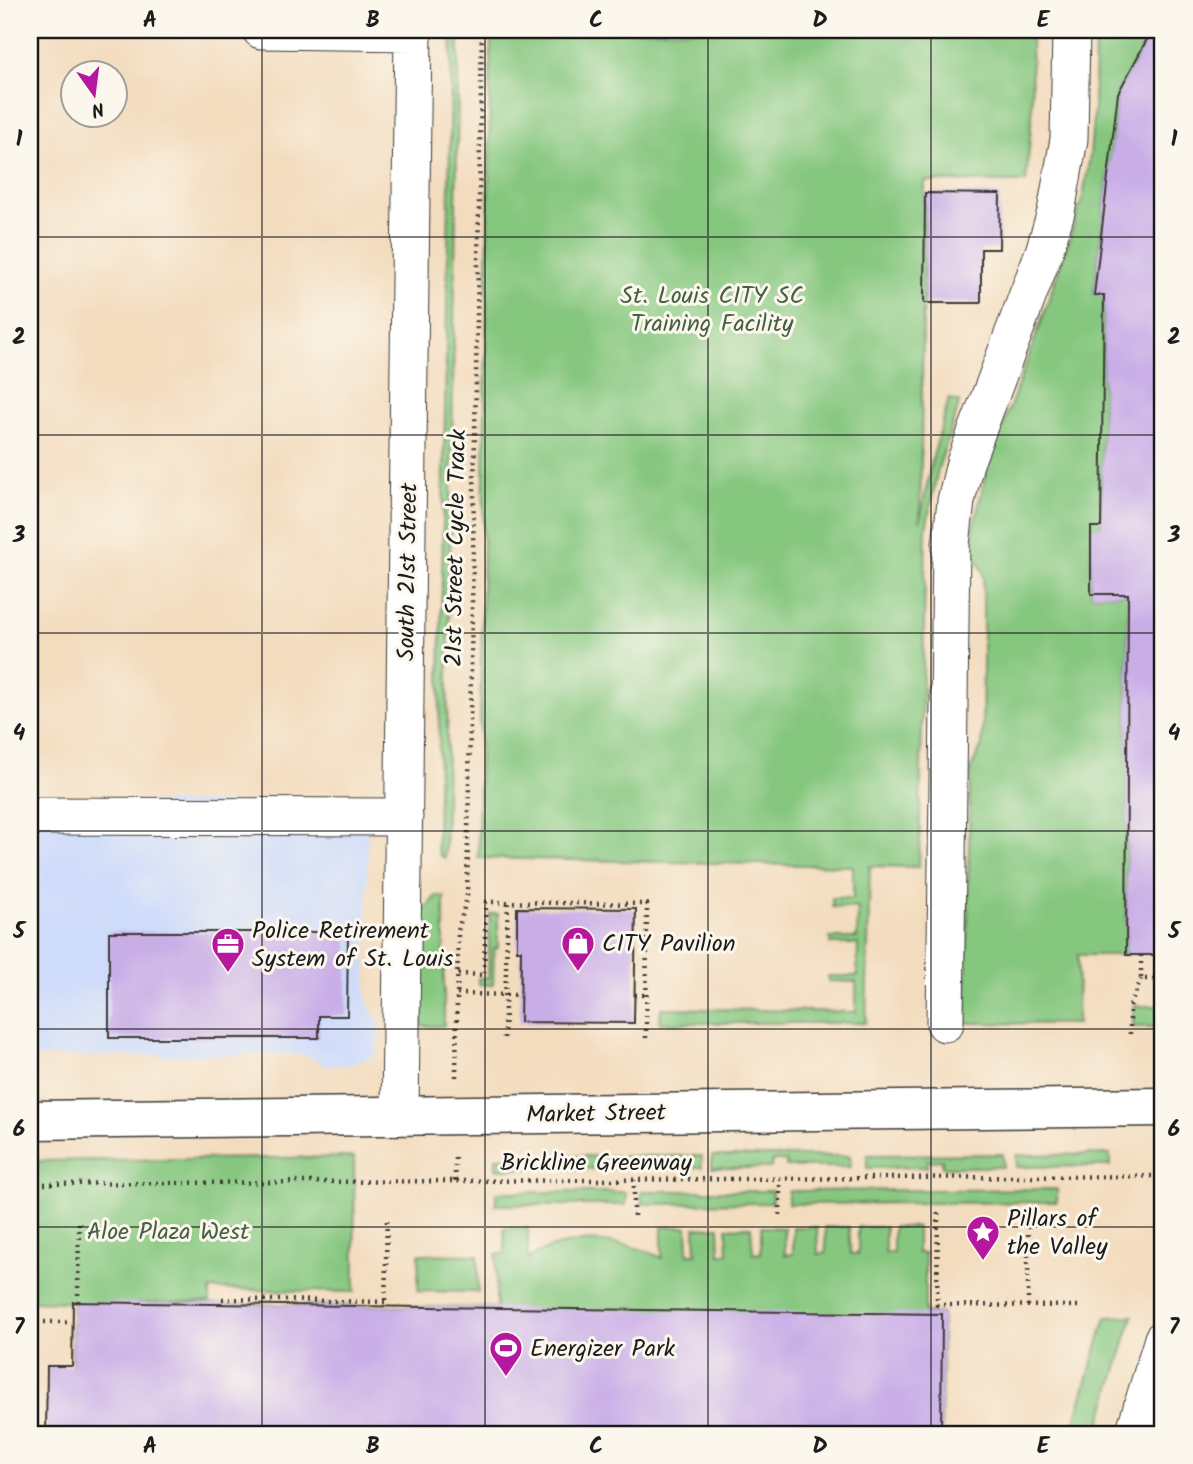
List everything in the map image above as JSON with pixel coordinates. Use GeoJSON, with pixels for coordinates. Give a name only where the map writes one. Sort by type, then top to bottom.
{"type":"FeatureCollection","features":[{"type":"Feature","properties":{"kind":"main road","name":"Market Street"},"geometry":{"type":"LineString","coordinates":[[30,1120],[1163,1107]]}},
{"type":"Feature","properties":{"kind":"street"},"geometry":{"type":"LineString","coordinates":[[261,30],[413,31]]}},
{"type":"Feature","properties":{"kind":"street"},"geometry":{"type":"LineString","coordinates":[[945,1023],[951,545],[956,501],[965,463],[1044,252],[1056,212],[1069,139],[1071,30]]}},
{"type":"Feature","properties":{"kind":"street","name":"South 21st Street"},"geometry":{"type":"LineString","coordinates":[[400,1115],[413,31]]}},
{"type":"Feature","properties":{"kind":"street"},"geometry":{"type":"LineString","coordinates":[[30,816],[404,817]]}},
{"type":"Feature","properties":{"kind":"street"},"geometry":{"type":"LineString","coordinates":[[1135,1434],[1163,1339]]}},
{"type":"Feature","properties":{"kind":"path","name":"21st Street Cycle Track"},"geometry":{"type":"LineString","coordinates":[[456,1066],[458,931],[467,896],[482,30]]}},
{"type":"Feature","properties":{"kind":"path"},"geometry":{"type":"LineString","coordinates":[[458,974],[484,975],[486,902],[647,904],[646,1038]]}},
{"type":"Feature","properties":{"kind":"path"},"geometry":{"type":"LineString","coordinates":[[504,1038],[508,902]]}},
{"type":"Feature","properties":{"kind":"path"},"geometry":{"type":"LineString","coordinates":[[1130,1034],[1130,1006],[1141,979],[1141,955]]}},
{"type":"Feature","properties":{"kind":"path"},"geometry":{"type":"LineString","coordinates":[[1141,979],[1163,979]]}},
{"type":"Feature","properties":{"kind":"path"},"geometry":{"type":"LineString","coordinates":[[457,994],[520,995]]}},
{"type":"Feature","properties":{"kind":"path"},"geometry":{"type":"LineString","coordinates":[[635,995],[646,995]]}},
{"type":"Feature","properties":{"kind":"path"},"geometry":{"type":"LineString","coordinates":[[455,1157],[455,1181]]}},
{"type":"Feature","properties":{"kind":"path","name":"Brickline Greenway"},"geometry":{"type":"LineString","coordinates":[[30,1184],[1163,1176]]}},
{"type":"Feature","properties":{"kind":"path"},"geometry":{"type":"LineString","coordinates":[[780,1179],[780,1215]]}},
{"type":"Feature","properties":{"kind":"path"},"geometry":{"type":"LineString","coordinates":[[634,1180],[634,1216]]}},
{"type":"Feature","properties":{"kind":"path"},"geometry":{"type":"LineString","coordinates":[[937,1312],[938,1213]]}},
{"type":"Feature","properties":{"kind":"path"},"geometry":{"type":"LineString","coordinates":[[1028,1213],[1028,1306]]}},
{"type":"Feature","properties":{"kind":"path"},"geometry":{"type":"LineString","coordinates":[[220,1304],[220,1299],[386,1304],[387,1217]]}},
{"type":"Feature","properties":{"kind":"path"},"geometry":{"type":"LineString","coordinates":[[78,1303],[79,1220]]}},
{"type":"Feature","properties":{"kind":"path"},"geometry":{"type":"LineString","coordinates":[[937,1305],[1082,1306]]}},
{"type":"Feature","properties":{"kind":"path"},"geometry":{"type":"LineString","coordinates":[[30,1322],[73,1322]]}},
{"type":"Feature","properties":{"kind":"shaded area"},"geometry":{"type":"Polygon","coordinates":[[[30,802],[368,803],[366,995],[368,1005],[379,1022],[377,1051],[371,1057],[354,1064],[326,1066],[303,1054],[30,1057],[30,802]]]}},
{"type":"Feature","properties":{"kind":"green space"},"geometry":{"type":"Polygon","coordinates":[[[452,30],[459,30],[445,858],[440,856],[437,848],[452,30]]]}},
{"type":"Feature","properties":{"kind":"green space","name":"St. Louis CITY SC Training Facility"},"geometry":{"type":"Polygon","coordinates":[[[491,30],[1031,30],[1032,115],[1026,182],[925,181],[920,521],[931,464],[949,399],[959,402],[938,469],[926,528],[919,867],[870,866],[866,1023],[660,1023],[661,1008],[856,1012],[856,982],[828,981],[828,976],[857,976],[858,944],[830,944],[830,938],[857,938],[858,908],[832,907],[832,898],[853,898],[853,866],[478,858],[491,30]]]}},
{"type":"Feature","properties":{"kind":"green space"},"geometry":{"type":"Polygon","coordinates":[[[1095,30],[1152,30],[1118,93],[1094,294],[1104,295],[1101,527],[1091,528],[1091,594],[1128,594],[1126,955],[1078,955],[1077,1024],[966,1023],[970,785],[971,768],[982,746],[983,572],[975,556],[972,541],[974,524],[988,466],[1039,328],[1083,197],[1094,109],[1095,30]]]}},
{"type":"Feature","properties":{"kind":"green space"},"geometry":{"type":"Polygon","coordinates":[[[436,896],[444,896],[444,1026],[422,1026],[422,920],[424,910],[436,896]]]}},
{"type":"Feature","properties":{"kind":"green space"},"geometry":{"type":"Polygon","coordinates":[[[490,914],[498,914],[498,948],[494,948],[493,985],[478,984],[478,978],[488,978],[490,914]]]}},
{"type":"Feature","properties":{"kind":"green space"},"geometry":{"type":"Polygon","coordinates":[[[1133,1006],[1163,1006],[1163,1027],[1133,1027],[1133,1006]]]}},
{"type":"Feature","properties":{"kind":"green space"},"geometry":{"type":"Polygon","coordinates":[[[1003,1154],[1003,1167],[942,1167],[942,1160],[927,1161],[927,1167],[867,1168],[867,1155],[1003,1154]]]}},
{"type":"Feature","properties":{"kind":"green space"},"geometry":{"type":"Polygon","coordinates":[[[1110,1154],[1110,1166],[1016,1167],[1016,1155],[1110,1154]]]}},
{"type":"Feature","properties":{"kind":"green space"},"geometry":{"type":"Polygon","coordinates":[[[556,1156],[556,1168],[496,1169],[496,1158],[556,1156]]]}},
{"type":"Feature","properties":{"kind":"green space"},"geometry":{"type":"Polygon","coordinates":[[[566,1156],[702,1156],[702,1167],[640,1168],[640,1162],[626,1162],[625,1168],[566,1169],[566,1156]]]}},
{"type":"Feature","properties":{"kind":"green space"},"geometry":{"type":"Polygon","coordinates":[[[712,1156],[850,1156],[851,1167],[786,1167],[786,1161],[772,1161],[771,1168],[712,1168],[712,1156]]]}},
{"type":"Feature","properties":{"kind":"green space","name":"Aloe Plaza West"},"geometry":{"type":"Polygon","coordinates":[[[354,1157],[355,1292],[210,1289],[210,1302],[136,1303],[496,1308],[496,1254],[505,1254],[504,1228],[528,1228],[528,1259],[559,1245],[577,1242],[630,1246],[662,1258],[662,1227],[687,1227],[688,1254],[696,1254],[695,1228],[719,1227],[720,1254],[728,1253],[727,1228],[751,1227],[753,1254],[761,1253],[761,1227],[784,1228],[785,1255],[793,1254],[793,1227],[817,1227],[818,1254],[826,1253],[825,1227],[849,1227],[851,1254],[858,1254],[858,1227],[885,1227],[885,1253],[893,1253],[893,1227],[917,1227],[917,1253],[925,1253],[925,1313],[942,1314],[941,1434],[71,1434],[73,1302],[30,1301],[30,1161],[354,1157]]]}},
{"type":"Feature","properties":{"kind":"green space"},"geometry":{"type":"Polygon","coordinates":[[[1057,1189],[1057,1202],[788,1204],[788,1191],[1057,1189]]]}},
{"type":"Feature","properties":{"kind":"green space"},"geometry":{"type":"Polygon","coordinates":[[[642,1191],[772,1191],[772,1203],[642,1204],[642,1191]]]}},
{"type":"Feature","properties":{"kind":"green space"},"geometry":{"type":"Polygon","coordinates":[[[496,1192],[626,1192],[626,1205],[496,1205],[496,1192]]]}},
{"type":"Feature","properties":{"kind":"green space"},"geometry":{"type":"Polygon","coordinates":[[[419,1254],[478,1255],[478,1292],[418,1291],[419,1254]]]}},
{"type":"Feature","properties":{"kind":"green space"},"geometry":{"type":"Polygon","coordinates":[[[1133,1316],[1097,1434],[1071,1434],[1106,1317],[1133,1316]]]}},
{"type":"Feature","properties":{"kind":"building"},"geometry":{"type":"Polygon","coordinates":[[[1152,30],[1163,30],[1163,955],[1126,955],[1128,594],[1091,594],[1091,527],[1101,527],[1104,295],[1094,295],[1118,93],[1152,30]]]}},
{"type":"Feature","properties":{"kind":"building"},"geometry":{"type":"Polygon","coordinates":[[[925,193],[1000,194],[999,249],[981,249],[981,303],[924,303],[925,193]]]}},
{"type":"Feature","properties":{"kind":"building","name":"CITY Pavilion"},"geometry":{"type":"Polygon","coordinates":[[[517,908],[636,909],[634,1023],[520,1022],[521,950],[517,950],[517,908]]]}},
{"type":"Feature","properties":{"kind":"building","name":"Police Retirement System of St. Louis"},"geometry":{"type":"Polygon","coordinates":[[[109,932],[348,932],[347,1016],[319,1016],[319,1038],[109,1038],[109,932]]]}},
{"type":"Feature","properties":{"kind":"building","name":"Energizer Park"},"geometry":{"type":"Polygon","coordinates":[[[73,1302],[942,1314],[941,1434],[46,1434],[47,1366],[72,1366],[73,1302]]]}},
{"type":"Feature","properties":{"kind":"place","name":"CITY Pavilion"},"geometry":{"type":"Point","coordinates":[578,973]}},
{"type":"Feature","properties":{"kind":"place","name":"Police Retirement System of St. Louis"},"geometry":{"type":"Point","coordinates":[228,974]}},
{"type":"Feature","properties":{"kind":"place","name":"Pillars of the Valley"},"geometry":{"type":"Point","coordinates":[983,1262]}},
{"type":"Feature","properties":{"kind":"place","name":"Energizer Park"},"geometry":{"type":"Point","coordinates":[506,1378]}}]}
